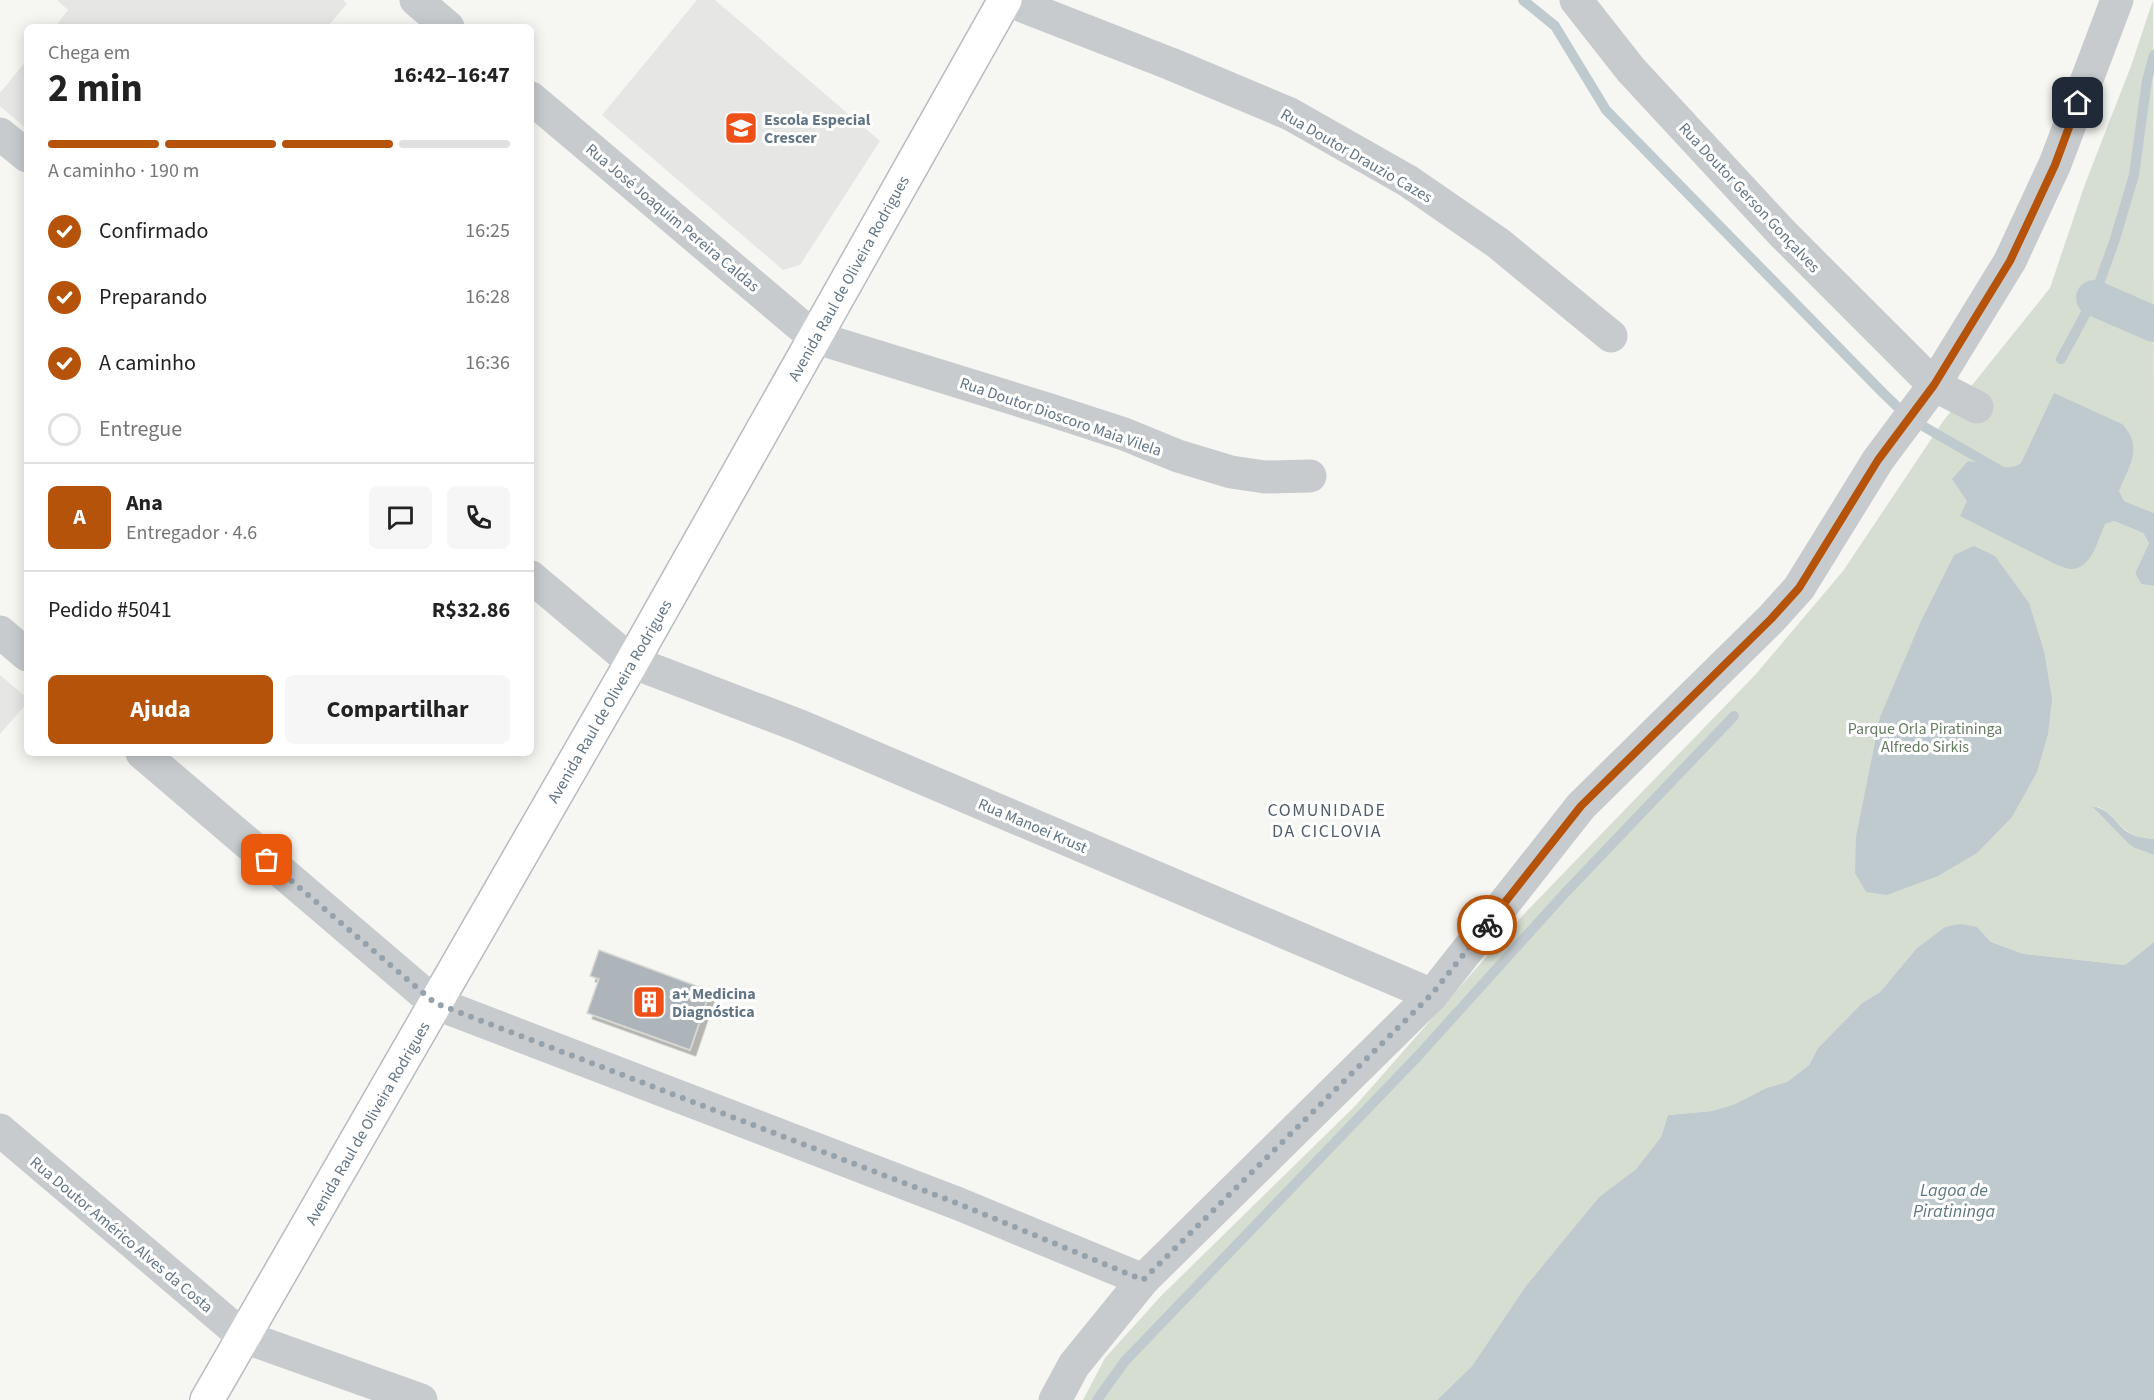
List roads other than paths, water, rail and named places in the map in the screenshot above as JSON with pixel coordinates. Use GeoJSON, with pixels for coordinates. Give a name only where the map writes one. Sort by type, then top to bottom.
{"type":"FeatureCollection","features":[{"type":"Feature","properties":{"kind":"main road","name":"Avenida Raul de Oliveira Rodrigues"},"geometry":{"type":"LineString","coordinates":[[207,1400],[632,662],[1006,0]]}},
{"type":"Feature","properties":{"kind":"street"},"geometry":{"type":"LineString","coordinates":[[416,0],[444,24]]}},
{"type":"Feature","properties":{"kind":"street","name":"Rua Doutor Drauzio Cazes"},"geometry":{"type":"LineString","coordinates":[[1006,0],[1171,64],[1290,114],[1408,181],[1497,243],[1611,336]]}},
{"type":"Feature","properties":{"kind":"street","name":"Rua Doutor Gerson Gonçalves"},"geometry":{"type":"LineString","coordinates":[[1576,0],[1632,70],[1737,186],[1934,385],[1977,407]]}},
{"type":"Feature","properties":{"kind":"street"},"geometry":{"type":"LineString","coordinates":[[1055,1400],[1074,1365],[1143,1280],[1432,994],[1581,806],[1771,619],[1799,588],[1878,460],[1934,385],[2010,261],[2055,165],[2117,0]]}},
{"type":"Feature","properties":{"kind":"street","name":"Rua José Joaquim Pereira Caldas"},"geometry":{"type":"LineString","coordinates":[[534,101],[814,337]]}},
{"type":"Feature","properties":{"kind":"street"},"geometry":{"type":"LineString","coordinates":[[0,134],[24,154]]}},
{"type":"Feature","properties":{"kind":"street","name":"Rua Doutor Dioscoro Maia Vilela"},"geometry":{"type":"LineString","coordinates":[[814,337],[1047,409],[1124,434],[1178,456],[1231,472],[1265,477],[1310,476]]}},
{"type":"Feature","properties":{"kind":"street","name":"Rua Manoei Krust"},"geometry":{"type":"LineString","coordinates":[[534,580],[632,662],[800,726],[1432,994]]}},
{"type":"Feature","properties":{"kind":"street"},"geometry":{"type":"LineString","coordinates":[[0,632],[24,652]]}},
{"type":"Feature","properties":{"kind":"street"},"geometry":{"type":"LineString","coordinates":[[146,756],[435,1003],[948,1200],[1143,1280]]}},
{"type":"Feature","properties":{"kind":"street","name":"Rua Doutor Américo Alves da Costa"},"geometry":{"type":"LineString","coordinates":[[0,1130],[244,1337]]}},
{"type":"Feature","properties":{"kind":"street"},"geometry":{"type":"LineString","coordinates":[[244,1337],[421,1400]]}},
{"type":"Feature","properties":{"kind":"water"},"geometry":{"type":"Polygon","coordinates":[[[2054,393],[2122,424],[2129,432],[2133,449],[2132,457],[2119,491],[2124,501],[2154,513],[2154,586],[2141,584],[2135,573],[2149,543],[2143,533],[2114,521],[2105,524],[2089,559],[2078,568],[2071,569],[2057,565],[1960,516],[1967,501],[1952,479],[1968,461],[2003,467],[2016,466],[2021,463],[2054,393]]]}},
{"type":"Feature","properties":{"kind":"water"},"geometry":{"type":"Polygon","coordinates":[[[1974,546],[1995,556],[2029,603],[2044,651],[2052,699],[2048,734],[2037,772],[2012,817],[1977,853],[1938,876],[1887,895],[1866,892],[1855,873],[1856,837],[1880,717],[1921,621],[1954,555],[1974,546]]]}},
{"type":"Feature","properties":{"kind":"water"},"geometry":{"type":"Polygon","coordinates":[[[2092,806],[2108,813],[2129,833],[2154,839],[2154,855],[2129,844],[2092,806]]]}},
{"type":"Feature","properties":{"kind":"water","name":"Lagoa de Piratininga"},"geometry":{"type":"Polygon","coordinates":[[[1960,924],[1977,927],[1991,942],[2024,954],[2125,965],[2154,942],[2154,1400],[1437,1400],[1472,1366],[1525,1287],[1599,1197],[1636,1169],[1661,1137],[1668,1115],[1712,1111],[1735,1104],[1766,1088],[1787,1082],[1809,1065],[1818,1048],[1862,1003],[1880,992],[1916,949],[1945,927],[1960,924]]]}},
{"type":"Feature","properties":{"kind":"waterway"},"geometry":{"type":"LineString","coordinates":[[1523,0],[1555,26],[1606,110],[1883,393],[1909,418],[2001,471]]}},
{"type":"Feature","properties":{"kind":"waterway"},"geometry":{"type":"LineString","coordinates":[[2061,359],[2094,298],[2115,239],[2134,175],[2147,80],[2154,55]]}},
{"type":"Feature","properties":{"kind":"waterway"},"geometry":{"type":"LineString","coordinates":[[2094,298],[2154,324]]}},
{"type":"Feature","properties":{"kind":"waterway"},"geometry":{"type":"LineString","coordinates":[[1097,1400],[1125,1361],[1418,1056],[1566,892],[1734,716]]}},
{"type":"Feature","properties":{"kind":"place","name":"Escola Especial Crescer"},"geometry":{"type":"Point","coordinates":[741,128]}},
{"type":"Feature","properties":{"kind":"place","name":"a+ Medicina Diagnóstica"},"geometry":{"type":"Point","coordinates":[649,1002]}},
{"type":"Feature","properties":{"kind":"district","name":"COMUNIDADE DA CICLOVIA"},"geometry":{"type":"Point","coordinates":[1327,820]}},
{"type":"Feature","properties":{"kind":"park label","name":"Parque Orla Piratininga Alfredo Sirkis"},"geometry":{"type":"Point","coordinates":[1925,737]}}]}
